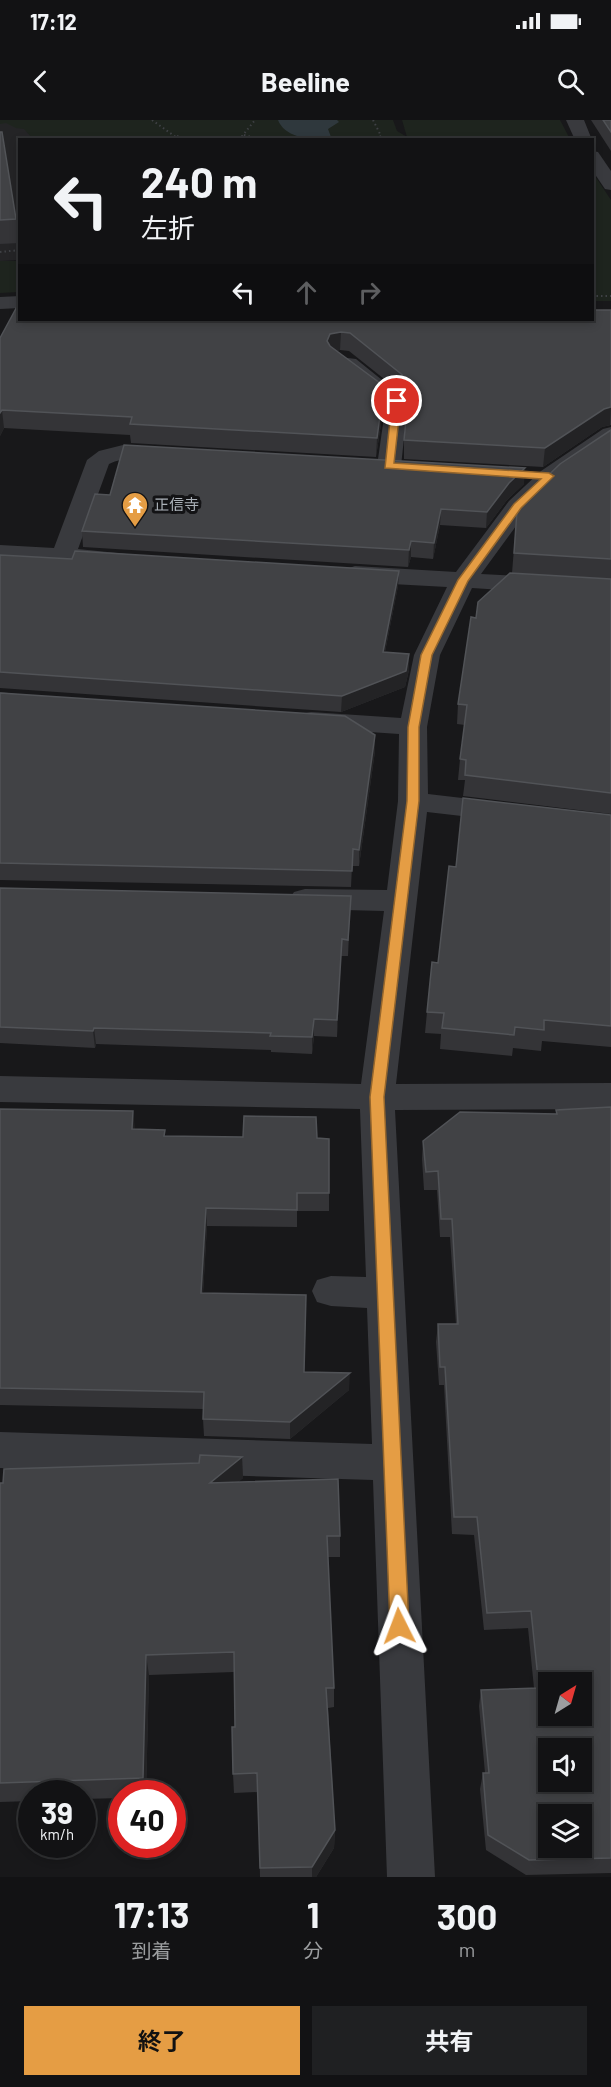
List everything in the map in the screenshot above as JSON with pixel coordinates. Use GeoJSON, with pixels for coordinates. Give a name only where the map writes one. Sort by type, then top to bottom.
{"type":"FeatureCollection","features":[{"type":"Feature","properties":{"kind":"street"},"geometry":{"type":"LineString","coordinates":[[575,120],[583,138]]}},
{"type":"Feature","properties":{"kind":"street"},"geometry":{"type":"LineString","coordinates":[[594,159],[611,185]]}},
{"type":"Feature","properties":{"kind":"street"},"geometry":{"type":"LineString","coordinates":[[0,303],[18,302]]}},
{"type":"Feature","properties":{"kind":"street"},"geometry":{"type":"LineString","coordinates":[[340,358],[397,401],[400,466],[365,465]]}},
{"type":"Feature","properties":{"kind":"street"},"geometry":{"type":"LineString","coordinates":[[411,1877],[377,1097],[399,901],[413,801],[414,727],[427,655],[463,580],[518,506],[549,476],[611,434]]}},
{"type":"Feature","properties":{"kind":"street"},"geometry":{"type":"LineString","coordinates":[[63,555],[99,460],[109,454],[125,452],[185,455]]}},
{"type":"Feature","properties":{"kind":"street"},"geometry":{"type":"LineString","coordinates":[[515,474],[549,476]]}},
{"type":"Feature","properties":{"kind":"street"},"geometry":{"type":"LineString","coordinates":[[2,549],[139,560]]}},
{"type":"Feature","properties":{"kind":"street"},"geometry":{"type":"LineString","coordinates":[[336,573],[611,589]]}},
{"type":"Feature","properties":{"kind":"street"},"geometry":{"type":"LineString","coordinates":[[286,718],[414,727]]}},
{"type":"Feature","properties":{"kind":"street"},"geometry":{"type":"LineString","coordinates":[[413,801],[531,815]]}},
{"type":"Feature","properties":{"kind":"street"},"geometry":{"type":"LineString","coordinates":[[275,898],[399,901]]}},
{"type":"Feature","properties":{"kind":"street"},"geometry":{"type":"LineString","coordinates":[[0,1089],[377,1097],[611,1096]]}},
{"type":"Feature","properties":{"kind":"street"},"geometry":{"type":"LineString","coordinates":[[331,1291],[385,1293]]}},
{"type":"Feature","properties":{"kind":"street"},"geometry":{"type":"LineString","coordinates":[[0,1450],[392,1463]]}},
{"type":"Feature","properties":{"kind":"path"},"geometry":{"type":"LineString","coordinates":[[152,120],[178,138]]}},
{"type":"Feature","properties":{"kind":"path"},"geometry":{"type":"LineString","coordinates":[[241,138],[255,120]]}},
{"type":"Feature","properties":{"kind":"path"},"geometry":{"type":"LineString","coordinates":[[373,120],[382,138]]}},
{"type":"Feature","properties":{"kind":"path"},"geometry":{"type":"LineString","coordinates":[[174,135],[184,138]]}},
{"type":"Feature","properties":{"kind":"path"},"geometry":{"type":"LineString","coordinates":[[244,135],[255,138]]}},
{"type":"Feature","properties":{"kind":"path"},"geometry":{"type":"LineString","coordinates":[[0,252],[18,250]]}},
{"type":"Feature","properties":{"kind":"path"},"geometry":{"type":"LineString","coordinates":[[594,296],[611,296]]}},
{"type":"Feature","properties":{"kind":"shaded area"},"geometry":{"type":"Polygon","coordinates":[[[0,120],[133,138],[18,138],[18,260],[0,261],[0,120]]]}},
{"type":"Feature","properties":{"kind":"shaded area"},"geometry":{"type":"Polygon","coordinates":[[[0,120],[393,120],[397,131],[407,137],[402,120],[560,120],[569,138],[32,138],[24,129],[6,123],[0,124],[0,120]]]}},
{"type":"Feature","properties":{"kind":"shaded area"},"geometry":{"type":"Polygon","coordinates":[[[278,120],[337,120],[339,122],[328,129],[331,137],[335,138],[304,138],[282,127],[278,120]]]}},
{"type":"Feature","properties":{"kind":"shaded area"},"geometry":{"type":"Polygon","coordinates":[[[594,174],[611,200],[611,301],[594,301],[594,174]]]}},
{"type":"Feature","properties":{"kind":"shaded area"},"geometry":{"type":"Polygon","coordinates":[[[0,261],[18,261],[18,292],[0,293],[0,261]]]}},
{"type":"Feature","properties":{"kind":"building"},"geometry":{"type":"Polygon","coordinates":[[[603,120],[611,120],[611,132],[603,120]]]}},
{"type":"Feature","properties":{"kind":"building"},"geometry":{"type":"Polygon","coordinates":[[[0,132],[2,132],[16,219],[0,220],[0,132]]]}},
{"type":"Feature","properties":{"kind":"building"},"geometry":{"type":"Polygon","coordinates":[[[18,305],[18,321],[594,321],[594,310],[611,310],[611,407],[604,409],[545,448],[404,440],[410,381],[350,333],[341,332],[330,334],[327,341],[330,346],[384,386],[377,438],[130,424],[132,417],[2,410],[0,413],[0,338],[18,305]]]}},
{"type":"Feature","properties":{"kind":"building"},"geometry":{"type":"Polygon","coordinates":[[[611,430],[611,559],[514,553],[517,511],[530,493],[560,464],[611,430]]]}},
{"type":"Feature","properties":{"kind":"building"},"geometry":{"type":"Polygon","coordinates":[[[124,445],[525,468],[509,483],[487,512],[441,509],[434,543],[411,541],[409,550],[82,531],[95,494],[110,495],[124,445]]]}},
{"type":"Feature","properties":{"kind":"building"},"geometry":{"type":"Polygon","coordinates":[[[75,551],[399,571],[383,652],[409,654],[406,671],[342,696],[0,672],[0,555],[72,559],[75,551]]]}},
{"type":"Feature","properties":{"kind":"building"},"geometry":{"type":"Polygon","coordinates":[[[510,573],[611,579],[611,793],[465,775],[466,760],[460,759],[467,705],[458,704],[471,617],[476,618],[478,602],[510,573]]]}},
{"type":"Feature","properties":{"kind":"building"},"geometry":{"type":"Polygon","coordinates":[[[0,693],[345,716],[375,735],[359,850],[353,849],[352,871],[0,863],[0,693]]]}},
{"type":"Feature","properties":{"kind":"building"},"geometry":{"type":"Polygon","coordinates":[[[463,798],[611,815],[611,1026],[544,1020],[544,1030],[515,1027],[514,1035],[442,1028],[444,1013],[427,1012],[432,962],[438,963],[449,866],[456,867],[463,798]]]}},
{"type":"Feature","properties":{"kind":"building"},"geometry":{"type":"Polygon","coordinates":[[[0,888],[351,896],[348,940],[342,939],[337,1020],[314,1019],[312,1037],[270,1036],[271,1033],[94,1028],[93,1031],[0,1027],[0,888]]]}},
{"type":"Feature","properties":{"kind":"building"},"geometry":{"type":"Polygon","coordinates":[[[611,1107],[611,1858],[529,1860],[488,1835],[483,1773],[489,1773],[481,1690],[538,1688],[538,1726],[592,1726],[592,1672],[538,1672],[538,1678],[531,1611],[487,1613],[477,1517],[454,1517],[445,1367],[440,1367],[438,1324],[458,1324],[452,1219],[441,1219],[438,1171],[426,1172],[423,1141],[460,1112],[557,1114],[556,1110],[611,1107]]]}},
{"type":"Feature","properties":{"kind":"building"},"geometry":{"type":"Polygon","coordinates":[[[0,1109],[133,1111],[132,1129],[165,1130],[164,1136],[243,1137],[244,1116],[316,1117],[317,1138],[329,1139],[329,1193],[297,1193],[297,1210],[206,1208],[201,1293],[306,1295],[304,1372],[350,1373],[290,1422],[203,1419],[204,1392],[0,1388],[0,1109]]]}},
{"type":"Feature","properties":{"kind":"building"},"geometry":{"type":"Polygon","coordinates":[[[200,1455],[242,1457],[210,1483],[338,1479],[340,1536],[327,1536],[334,1688],[326,1688],[335,1830],[312,1867],[260,1868],[257,1773],[233,1774],[234,1652],[146,1655],[143,1778],[18,1780],[18,1782],[0,1783],[0,1483],[3,1483],[4,1469],[199,1463],[200,1455]]]}},
{"type":"Feature","properties":{"kind":"place","name":"正信寺"},"geometry":{"type":"Point","coordinates":[135,528]}},
{"type":"Feature","properties":{"kind":"route"},"geometry":{"type":"LineString","coordinates":[[397,401],[388,466],[549,476],[518,506],[463,580],[427,655],[414,727],[413,801],[399,901],[377,1097],[399,1626]]}}]}
